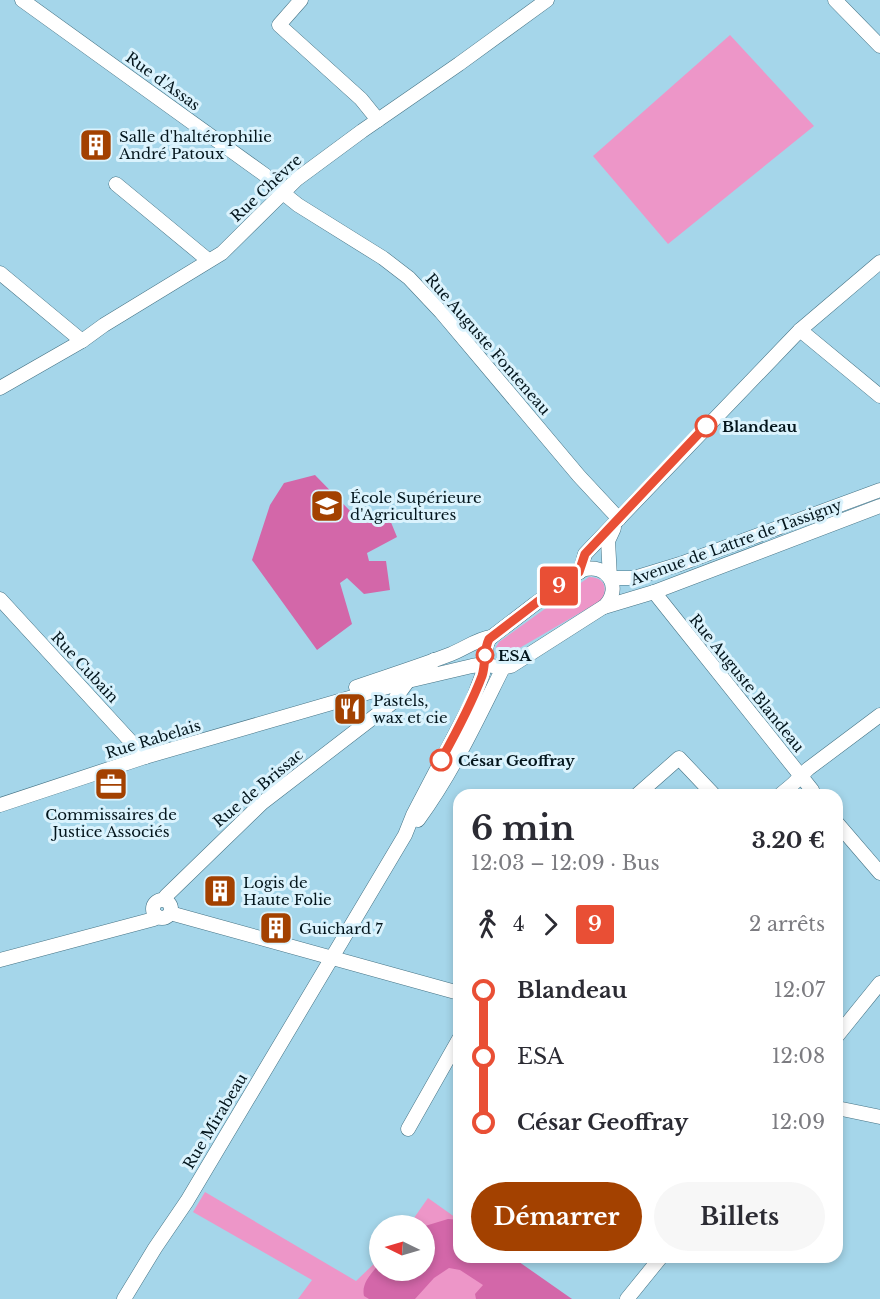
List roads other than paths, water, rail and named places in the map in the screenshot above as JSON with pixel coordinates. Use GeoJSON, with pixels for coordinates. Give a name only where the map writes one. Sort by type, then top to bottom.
{"type":"FeatureCollection","features":[{"type":"Feature","properties":{"kind":"street","name":"Rue d'Assas"},"geometry":{"type":"LineString","coordinates":[[22,0],[265,174],[273,185],[283,192]]}},
{"type":"Feature","properties":{"kind":"street"},"geometry":{"type":"LineString","coordinates":[[301,0],[279,25],[361,99],[378,120]]}},
{"type":"Feature","properties":{"kind":"street","name":"Rue Chèvre"},"geometry":{"type":"LineString","coordinates":[[0,388],[222,253],[297,179],[547,0]]}},
{"type":"Feature","properties":{"kind":"street"},"geometry":{"type":"LineString","coordinates":[[835,0],[880,46]]}},
{"type":"Feature","properties":{"kind":"street"},"geometry":{"type":"LineString","coordinates":[[116,184],[208,260]]}},
{"type":"Feature","properties":{"kind":"street","name":"Rue Auguste Fonteneau"},"geometry":{"type":"LineString","coordinates":[[283,192],[298,205],[383,258],[409,278],[618,520]]}},
{"type":"Feature","properties":{"kind":"street"},"geometry":{"type":"LineString","coordinates":[[579,572],[585,554],[706,426],[800,330],[880,262]]}},
{"type":"Feature","properties":{"kind":"street"},"geometry":{"type":"LineString","coordinates":[[0,273],[82,340]]}},
{"type":"Feature","properties":{"kind":"street"},"geometry":{"type":"LineString","coordinates":[[800,330],[880,396]]}},
{"type":"Feature","properties":{"kind":"street","name":"Avenue de Lattre de Tassigny"},"geometry":{"type":"LineString","coordinates":[[610,578],[634,578],[680,564],[880,489]]}},
{"type":"Feature","properties":{"kind":"street","name":"Avenue de Lattre de Tassigny"},"geometry":{"type":"LineString","coordinates":[[503,668],[511,666],[602,608],[654,592],[880,506]]}},
{"type":"Feature","properties":{"kind":"street"},"geometry":{"type":"LineString","coordinates":[[602,608],[609,603],[613,594],[608,541],[618,520]]}},
{"type":"Feature","properties":{"kind":"street"},"geometry":{"type":"LineString","coordinates":[[579,572],[587,568],[596,568],[610,578]]}},
{"type":"Feature","properties":{"kind":"street","name":"Rue Rabelais"},"geometry":{"type":"LineString","coordinates":[[317,707],[330,696],[434,660],[463,649],[483,638],[491,637],[579,572]]}},
{"type":"Feature","properties":{"kind":"street","name":"Rue Auguste Blandeau"},"geometry":{"type":"LineString","coordinates":[[654,592],[811,789]]}},
{"type":"Feature","properties":{"kind":"street","name":"Rue Cubain"},"geometry":{"type":"LineString","coordinates":[[0,599],[145,757]]}},
{"type":"Feature","properties":{"kind":"street"},"geometry":{"type":"LineString","coordinates":[[405,835],[413,815],[472,702],[483,673],[486,647],[491,637]]}},
{"type":"Feature","properties":{"kind":"street","name":"Rue Rabelais"},"geometry":{"type":"LineString","coordinates":[[408,681],[417,672],[426,670],[434,660]]}},
{"type":"Feature","properties":{"kind":"street"},"geometry":{"type":"LineString","coordinates":[[405,835],[419,819],[454,764],[503,668],[484,664]]}},
{"type":"Feature","properties":{"kind":"street","name":"Rue Rabelais"},"geometry":{"type":"LineString","coordinates":[[0,805],[145,757],[408,681],[484,664]]}},
{"type":"Feature","properties":{"kind":"street","name":"Rue de Brissac"},"geometry":{"type":"LineString","coordinates":[[164,910],[166,896],[261,802],[392,702],[408,681]]}},
{"type":"Feature","properties":{"kind":"street"},"geometry":{"type":"LineString","coordinates":[[373,691],[382,694],[385,701],[381,711]]}},
{"type":"Feature","properties":{"kind":"street"},"geometry":{"type":"LineString","coordinates":[[787,789],[808,769],[880,715]]}},
{"type":"Feature","properties":{"kind":"street"},"geometry":{"type":"LineString","coordinates":[[644,789],[679,758],[708,789]]}},
{"type":"Feature","properties":{"kind":"street"},"geometry":{"type":"LineString","coordinates":[[843,830],[880,873]]}},
{"type":"Feature","properties":{"kind":"street","name":"Rue Mirabeau"},"geometry":{"type":"LineString","coordinates":[[124,1299],[187,1201],[405,835]]}},
{"type":"Feature","properties":{"kind":"street"},"geometry":{"type":"LineString","coordinates":[[0,960],[154,919],[164,910],[453,991]]}},
{"type":"Feature","properties":{"kind":"street"},"geometry":{"type":"LineString","coordinates":[[843,1029],[880,983]]}},
{"type":"Feature","properties":{"kind":"street"},"geometry":{"type":"LineString","coordinates":[[408,1128],[453,1050]]}},
{"type":"Feature","properties":{"kind":"street"},"geometry":{"type":"LineString","coordinates":[[843,1109],[880,1118]]}},
{"type":"Feature","properties":{"kind":"street"},"geometry":{"type":"LineString","coordinates":[[627,1299],[656,1263]]}},
{"type":"Feature","properties":{"kind":"place","name":"Salle d'haltérophilie André Patoux"},"geometry":{"type":"Point","coordinates":[96,145]}},
{"type":"Feature","properties":{"kind":"place","name":"Blandeau"},"geometry":{"type":"Point","coordinates":[706,426]}},
{"type":"Feature","properties":{"kind":"place","name":"École Supérieure d'Agricultures"},"geometry":{"type":"Point","coordinates":[327,506]}},
{"type":"Feature","properties":{"kind":"place","name":"ESA"},"geometry":{"type":"Point","coordinates":[485,655]}},
{"type":"Feature","properties":{"kind":"place","name":"Pastels, wax et cie"},"geometry":{"type":"Point","coordinates":[350,709]}},
{"type":"Feature","properties":{"kind":"place","name":"César Geoffray"},"geometry":{"type":"Point","coordinates":[441,760]}},
{"type":"Feature","properties":{"kind":"place","name":"Commissaires de Justice Associés"},"geometry":{"type":"Point","coordinates":[111,784]}},
{"type":"Feature","properties":{"kind":"place","name":"Logis de Haute Folie"},"geometry":{"type":"Point","coordinates":[220,891]}},
{"type":"Feature","properties":{"kind":"place","name":"Guichard 7"},"geometry":{"type":"Point","coordinates":[276,928]}}]}
